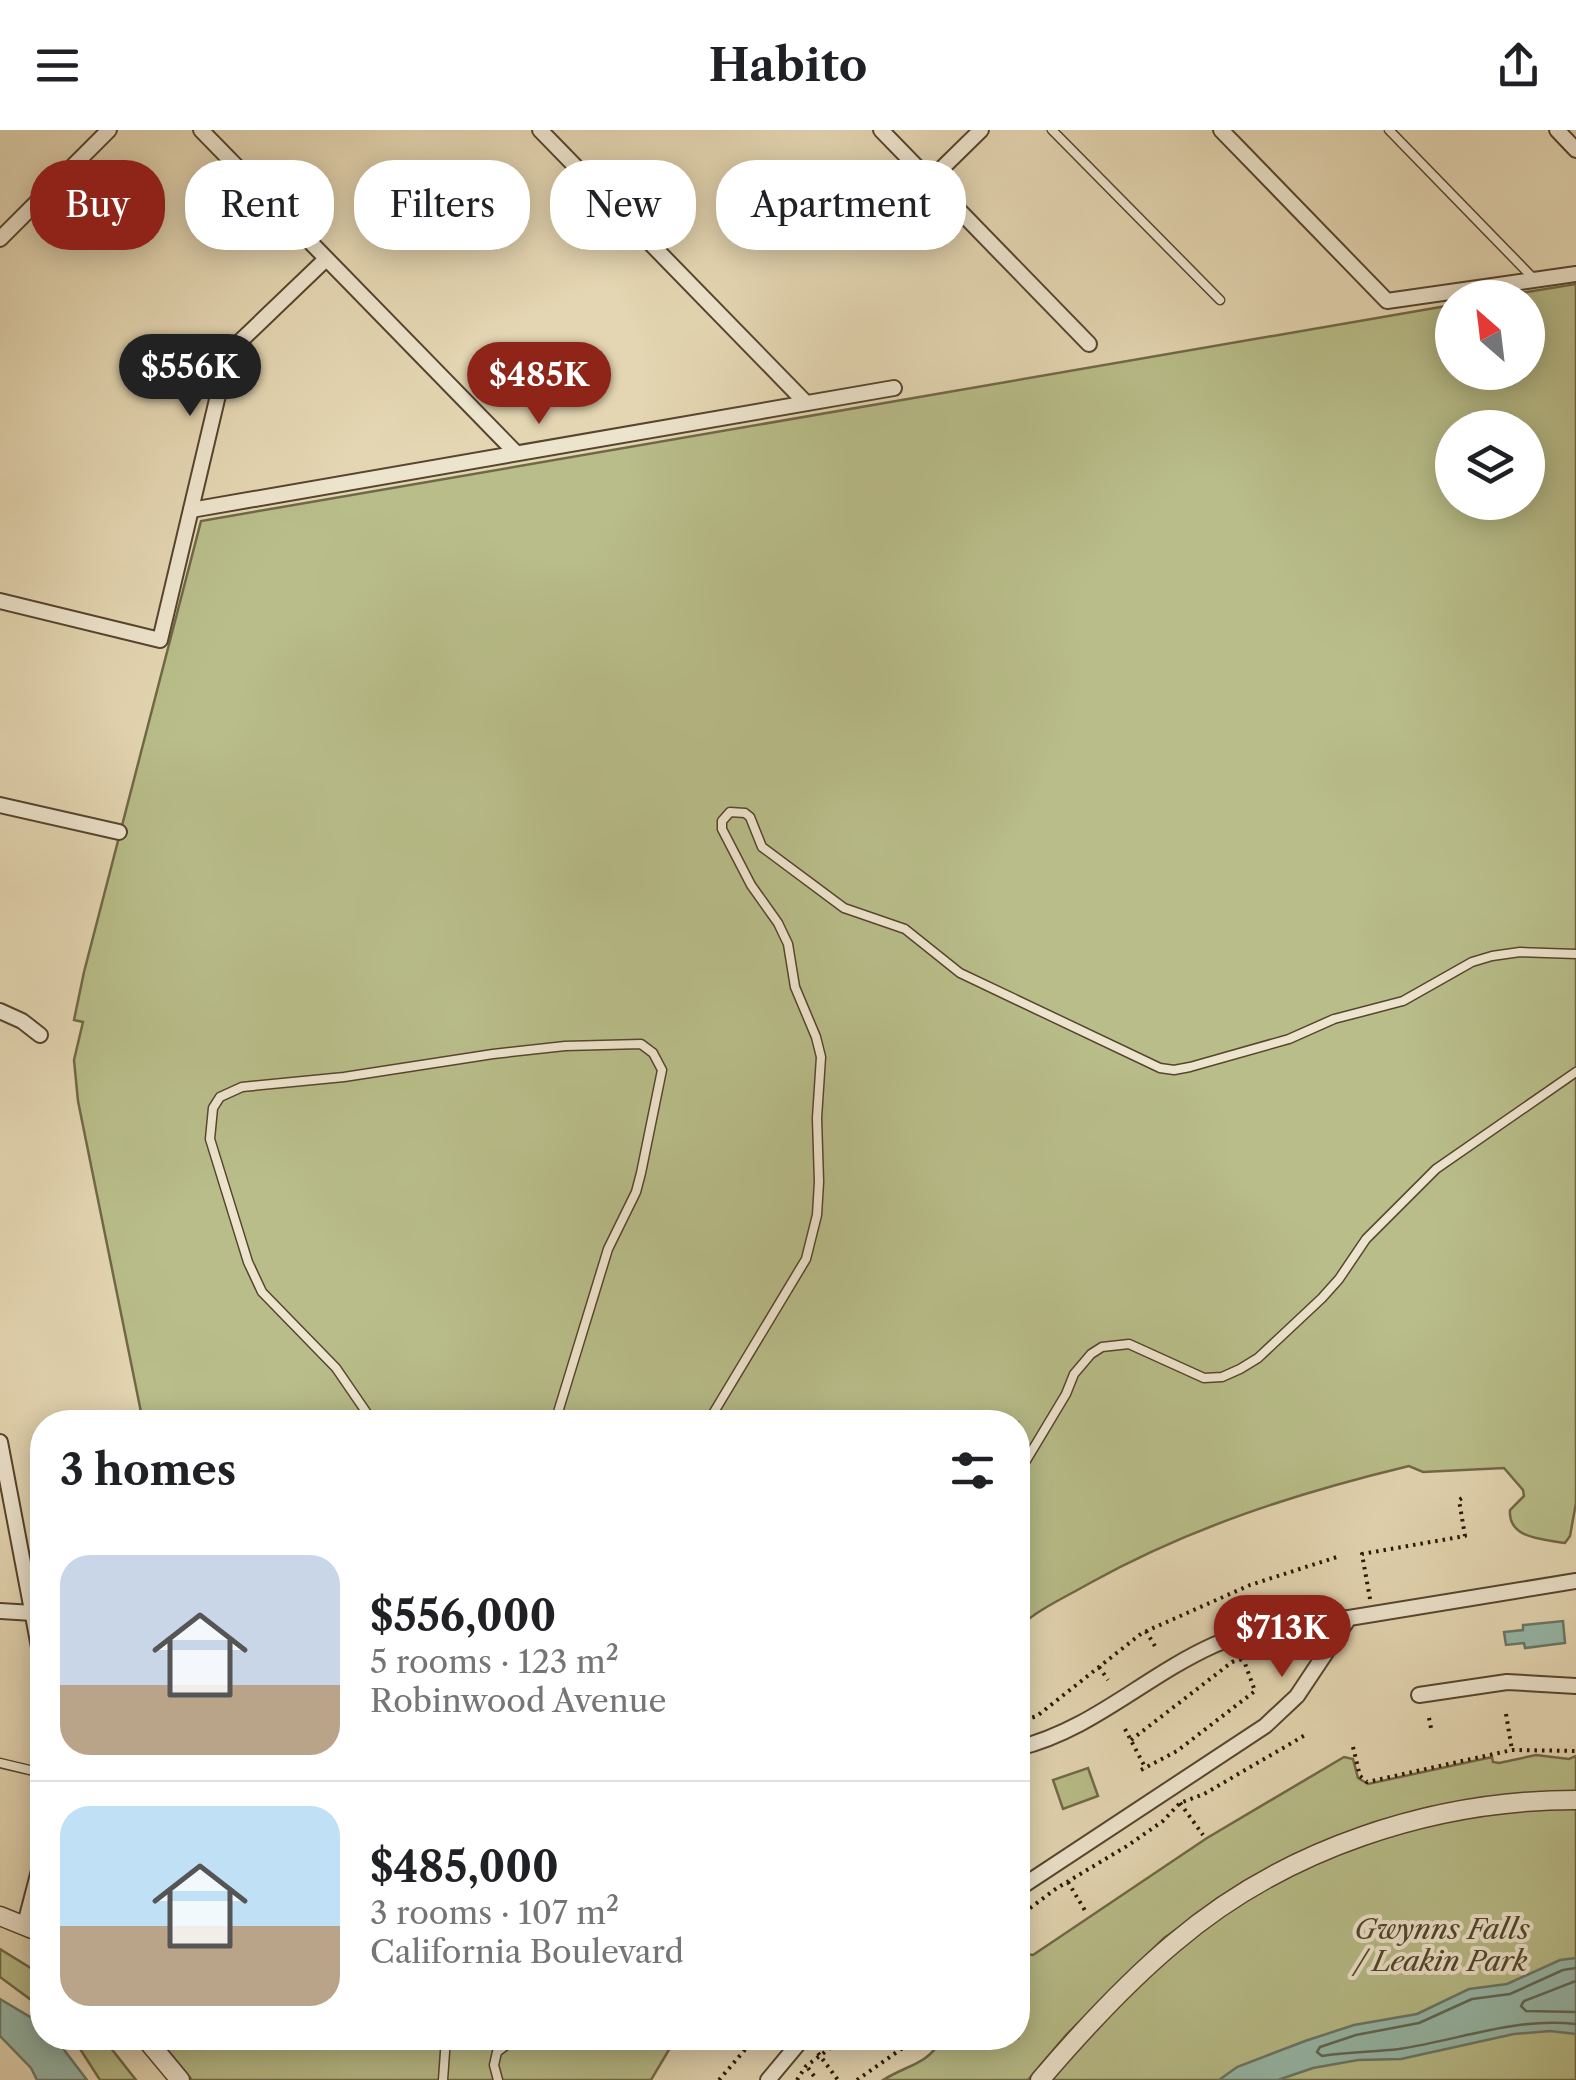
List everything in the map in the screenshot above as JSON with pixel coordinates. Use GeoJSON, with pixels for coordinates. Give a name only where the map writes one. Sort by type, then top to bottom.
{"type":"FeatureCollection","features":[{"type":"Feature","properties":{"kind":"street"},"geometry":{"type":"LineString","coordinates":[[0,239],[108,130]]}},
{"type":"Feature","properties":{"kind":"street"},"geometry":{"type":"LineString","coordinates":[[201,130],[516,453]]}},
{"type":"Feature","properties":{"kind":"street"},"geometry":{"type":"LineString","coordinates":[[540,130],[806,403]]}},
{"type":"Feature","properties":{"kind":"street"},"geometry":{"type":"LineString","coordinates":[[881,130],[910,160]]}},
{"type":"Feature","properties":{"kind":"street"},"geometry":{"type":"LineString","coordinates":[[951,160],[982,130]]}},
{"type":"Feature","properties":{"kind":"street"},"geometry":{"type":"LineString","coordinates":[[1220,130],[1387,301],[1435,295]]}},
{"type":"Feature","properties":{"kind":"street"},"geometry":{"type":"LineString","coordinates":[[1556,130],[1576,150]]}},
{"type":"Feature","properties":{"kind":"street"},"geometry":{"type":"LineString","coordinates":[[966,217],[1089,344]]}},
{"type":"Feature","properties":{"kind":"street"},"geometry":{"type":"LineString","coordinates":[[0,601],[160,640],[228,353],[326,259]]}},
{"type":"Feature","properties":{"kind":"street"},"geometry":{"type":"LineString","coordinates":[[1542,280],[1576,274]]}},
{"type":"Feature","properties":{"kind":"street"},"geometry":{"type":"LineString","coordinates":[[191,510],[894,388]]}},
{"type":"Feature","properties":{"kind":"street"},"geometry":{"type":"LineString","coordinates":[[0,805],[119,832]]}},
{"type":"Feature","properties":{"kind":"street"},"geometry":{"type":"LineString","coordinates":[[0,1011],[40,1035]]}},
{"type":"Feature","properties":{"kind":"street"},"geometry":{"type":"LineString","coordinates":[[1,1451],[30,1598]]}},
{"type":"Feature","properties":{"kind":"street"},"geometry":{"type":"LineString","coordinates":[[1030,1745],[1096,1717],[1178,1663],[1216,1644],[1278,1626],[1576,1581]]}},
{"type":"Feature","properties":{"kind":"street"},"geometry":{"type":"LineString","coordinates":[[0,1612],[30,1613]]}},
{"type":"Feature","properties":{"kind":"street"},"geometry":{"type":"LineString","coordinates":[[1030,1880],[1265,1726],[1297,1696],[1348,1618]]}},
{"type":"Feature","properties":{"kind":"street"},"geometry":{"type":"LineString","coordinates":[[1419,1696],[1507,1682],[1576,1686]]}},
{"type":"Feature","properties":{"kind":"street"},"geometry":{"type":"LineString","coordinates":[[1040,2080],[1072,2042],[1174,1943],[1266,1881],[1320,1854],[1394,1825],[1440,1813],[1576,1800]]}},
{"type":"Feature","properties":{"kind":"street"},"geometry":{"type":"LineString","coordinates":[[25,1924],[30,1905]]}},
{"type":"Feature","properties":{"kind":"street"},"geometry":{"type":"LineString","coordinates":[[0,1916],[30,1927]]}},
{"type":"Feature","properties":{"kind":"street"},"geometry":{"type":"LineString","coordinates":[[154,2050],[180,2080]]}},
{"type":"Feature","properties":{"kind":"street"},"geometry":{"type":"LineString","coordinates":[[768,2080],[800,2050]]}},
{"type":"Feature","properties":{"kind":"lane"},"geometry":{"type":"LineString","coordinates":[[1052,130],[1220,300]]}},
{"type":"Feature","properties":{"kind":"lane"},"geometry":{"type":"LineString","coordinates":[[1390,130],[1535,280]]}},
{"type":"Feature","properties":{"kind":"lane"},"geometry":{"type":"LineString","coordinates":[[715,1410],[806,1259],[818,1216],[821,1056],[795,987],[788,944],[751,886],[722,829],[722,821],[730,812],[750,816],[762,846],[844,908],[905,930],[960,973],[1160,1068],[1174,1070],[1290,1039],[1334,1020],[1402,1001],[1472,962],[1492,956],[1520,952],[1576,954]]}},
{"type":"Feature","properties":{"kind":"lane"},"geometry":{"type":"LineString","coordinates":[[368,1410],[336,1368],[262,1292],[248,1262],[210,1139],[213,1108],[220,1097],[242,1087],[344,1077],[493,1054],[565,1046],[641,1044],[653,1052],[662,1070],[641,1174],[608,1249],[559,1410]]}},
{"type":"Feature","properties":{"kind":"lane"},"geometry":{"type":"LineString","coordinates":[[1030,1454],[1074,1374],[1102,1347],[1129,1344],[1204,1378],[1222,1377],[1258,1358],[1322,1298],[1366,1239],[1436,1169],[1576,1072]]}},
{"type":"Feature","properties":{"kind":"lane"},"geometry":{"type":"LineString","coordinates":[[0,1763],[30,1770]]}},
{"type":"Feature","properties":{"kind":"lane"},"geometry":{"type":"LineString","coordinates":[[443,2080],[445,2050]]}},
{"type":"Feature","properties":{"kind":"lane"},"geometry":{"type":"LineString","coordinates":[[498,2080],[494,2066],[500,2050]]}},
{"type":"Feature","properties":{"kind":"path"},"geometry":{"type":"LineString","coordinates":[[1371,1604],[1362,1554],[1465,1536],[1459,1500],[1464,1497]]}},
{"type":"Feature","properties":{"kind":"path"},"geometry":{"type":"LineString","coordinates":[[1030,1718],[1146,1632],[1250,1585],[1337,1554]]}},
{"type":"Feature","properties":{"kind":"path"},"geometry":{"type":"LineString","coordinates":[[1146,1632],[1156,1648]]}},
{"type":"Feature","properties":{"kind":"path"},"geometry":{"type":"LineString","coordinates":[[1124,1729],[1144,1769],[1176,1751],[1255,1691],[1244,1658],[1232,1662],[1131,1740]]}},
{"type":"Feature","properties":{"kind":"path"},"geometry":{"type":"LineString","coordinates":[[1099,1667],[1108,1680]]}},
{"type":"Feature","properties":{"kind":"path"},"geometry":{"type":"LineString","coordinates":[[1172,1695],[1179,1704]]}},
{"type":"Feature","properties":{"kind":"path"},"geometry":{"type":"LineString","coordinates":[[1506,1714],[1512,1750]]}},
{"type":"Feature","properties":{"kind":"path"},"geometry":{"type":"LineString","coordinates":[[1430,1718],[1431,1728]]}},
{"type":"Feature","properties":{"kind":"path"},"geometry":{"type":"LineString","coordinates":[[1030,1909],[1163,1820],[1178,1801],[1204,1794],[1306,1734]]}},
{"type":"Feature","properties":{"kind":"path"},"geometry":{"type":"LineString","coordinates":[[1353,1747],[1360,1776],[1368,1782],[1512,1750],[1576,1751]]}},
{"type":"Feature","properties":{"kind":"path"},"geometry":{"type":"LineString","coordinates":[[1250,1753],[1257,1763]]}},
{"type":"Feature","properties":{"kind":"path"},"geometry":{"type":"LineString","coordinates":[[1178,1801],[1203,1836]]}},
{"type":"Feature","properties":{"kind":"path"},"geometry":{"type":"LineString","coordinates":[[1063,1874],[1087,1914]]}},
{"type":"Feature","properties":{"kind":"path"},"geometry":{"type":"LineString","coordinates":[[730,2080],[721,2078],[745,2050]]}},
{"type":"Feature","properties":{"kind":"path"},"geometry":{"type":"LineString","coordinates":[[814,2050],[838,2080]]}},
{"type":"Feature","properties":{"kind":"path"},"geometry":{"type":"LineString","coordinates":[[797,2080],[806,2066],[827,2050]]}},
{"type":"Feature","properties":{"kind":"path"},"geometry":{"type":"LineString","coordinates":[[857,2080],[900,2050]]}},
{"type":"Feature","properties":{"kind":"path"},"geometry":{"type":"LineString","coordinates":[[798,2059],[817,2080]]}},
{"type":"Feature","properties":{"kind":"green space"},"geometry":{"type":"Polygon","coordinates":[[[1576,284],[1576,1503],[1565,1543],[1529,1536],[1515,1527],[1510,1510],[1524,1496],[1523,1490],[1504,1468],[1423,1472],[1409,1466],[1285,1500],[1206,1528],[1128,1563],[1030,1619],[1030,1410],[141,1410],[78,1101],[74,1060],[83,1022],[74,1020],[201,521],[1435,308],[1435,390],[1545,390],[1545,289],[1576,284]]]}},
{"type":"Feature","properties":{"kind":"green space"},"geometry":{"type":"Polygon","coordinates":[[[1536,1755],[1569,1759],[1576,1756],[1576,1791],[1430,1807],[1372,1823],[1309,1849],[1225,1896],[1164,1938],[1066,2035],[1028,2080],[883,2080],[934,2050],[1030,2050],[1030,1955],[1207,1838],[1344,1757],[1353,1759],[1358,1778],[1368,1784],[1492,1757],[1493,1762],[1536,1755]]]}},
{"type":"Feature","properties":{"kind":"green space"},"geometry":{"type":"Polygon","coordinates":[[[1088,1768],[1098,1796],[1063,1809],[1053,1780],[1088,1768]]]}},
{"type":"Feature","properties":{"kind":"green space","name":"Gwynns Falls / Leakin Park"},"geometry":{"type":"Polygon","coordinates":[[[1576,1807],[1576,2080],[1050,2080],[1119,2002],[1164,1959],[1223,1915],[1287,1876],[1355,1845],[1425,1823],[1481,1814],[1576,1807]]]}},
{"type":"Feature","properties":{"kind":"green space"},"geometry":{"type":"Polygon","coordinates":[[[0,1949],[30,1968],[30,1999],[0,1977],[0,1949]]]}},
{"type":"Feature","properties":{"kind":"green space"},"geometry":{"type":"Polygon","coordinates":[[[81,2050],[112,2050],[136,2080],[100,2080],[81,2050]]]}},
{"type":"Feature","properties":{"kind":"green space"},"geometry":{"type":"Polygon","coordinates":[[[168,2050],[669,2050],[651,2080],[192,2080],[168,2050]]]}},
{"type":"Feature","properties":{"kind":"water"},"geometry":{"type":"Polygon","coordinates":[[[1563,1621],[1565,1643],[1525,1648],[1524,1643],[1506,1645],[1504,1632],[1523,1630],[1523,1625],[1563,1621]]]}},
{"type":"Feature","properties":{"kind":"water"},"geometry":{"type":"Polygon","coordinates":[[[1576,1958],[1576,2034],[1514,2034],[1401,2059],[1358,2060],[1313,2068],[1278,2080],[1219,2080],[1237,2067],[1305,2041],[1354,2025],[1417,2014],[1469,1989],[1507,1984],[1560,1960],[1576,1958]]]}},
{"type":"Feature","properties":{"kind":"water"},"geometry":{"type":"Polygon","coordinates":[[[0,1999],[30,2017],[30,2050],[64,2050],[87,2080],[37,2080],[31,2068],[0,2036],[0,1999]]]}}]}
